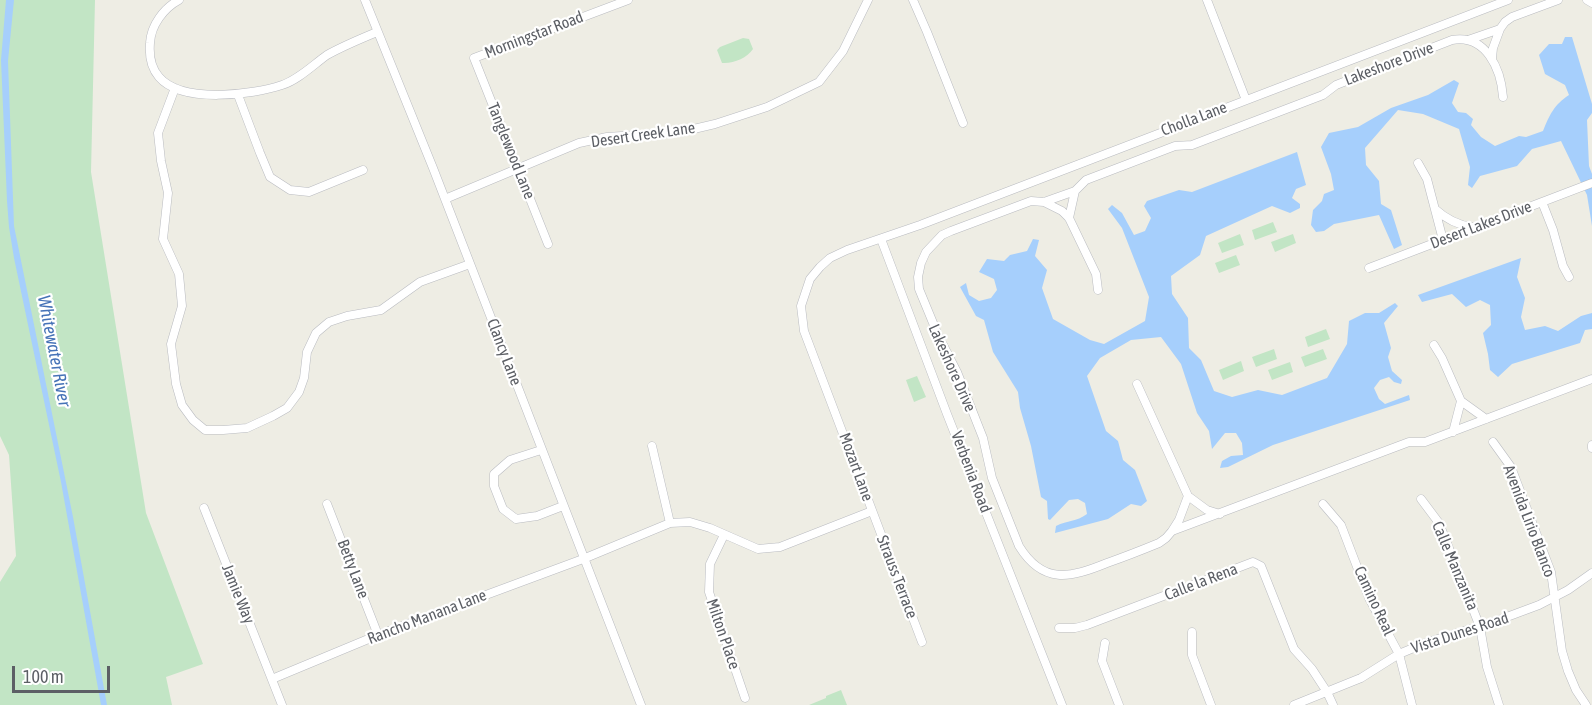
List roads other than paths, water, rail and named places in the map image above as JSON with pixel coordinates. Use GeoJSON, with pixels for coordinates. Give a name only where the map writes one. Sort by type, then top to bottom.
{"type":"FeatureCollection","features":[{"type":"Feature","properties":{"kind":"street"},"geometry":{"type":"LineString","coordinates":[[179,0],[157,19],[150,40],[150,60],[159,77],[175,88],[202,95],[238,95],[283,85],[345,45],[376,32]]}},
{"type":"Feature","properties":{"kind":"street","name":"Clancy Lane"},"geometry":{"type":"LineString","coordinates":[[365,0],[445,199],[640,705]]}},
{"type":"Feature","properties":{"kind":"street","name":"Morningstar Road"},"geometry":{"type":"LineString","coordinates":[[474,58],[628,0]]}},
{"type":"Feature","properties":{"kind":"street","name":"Desert Creek Lane"},"geometry":{"type":"LineString","coordinates":[[445,199],[579,143],[607,137],[681,132],[715,124],[766,107],[819,82],[843,51],[868,0]]}},
{"type":"Feature","properties":{"kind":"street"},"geometry":{"type":"LineString","coordinates":[[913,0],[963,123]]}},
{"type":"Feature","properties":{"kind":"street"},"geometry":{"type":"LineString","coordinates":[[1207,0],[1246,100]]}},
{"type":"Feature","properties":{"kind":"street","name":"Cholla Lane"},"geometry":{"type":"LineString","coordinates":[[881,239],[1508,0]]}},
{"type":"Feature","properties":{"kind":"street","name":"Lakeshore Drive"},"geometry":{"type":"LineString","coordinates":[[1558,0],[1512,17],[1500,29],[1468,40],[1452,40],[1336,85],[1323,95],[1280,112],[1192,145],[1175,146],[1086,180],[1075,191],[1044,202],[1031,201],[942,235],[926,252],[921,263],[918,277],[919,289],[938,335],[957,372],[983,438],[992,478],[1019,546],[1033,564],[1053,574],[1082,573],[1159,543],[1172,531],[1409,442],[1425,442],[1592,379]]}},
{"type":"Feature","properties":{"kind":"street"},"geometry":{"type":"LineString","coordinates":[[1587,0],[1592,3]]}},
{"type":"Feature","properties":{"kind":"street"},"geometry":{"type":"LineString","coordinates":[[1492,58],[1500,29]]}},
{"type":"Feature","properties":{"kind":"street"},"geometry":{"type":"LineString","coordinates":[[1468,40],[1482,46],[1492,58],[1502,83],[1503,97]]}},
{"type":"Feature","properties":{"kind":"street","name":"Tanglewood Lane"},"geometry":{"type":"LineString","coordinates":[[474,58],[548,244]]}},
{"type":"Feature","properties":{"kind":"street"},"geometry":{"type":"LineString","coordinates":[[175,88],[158,133],[168,193],[163,239],[179,274],[182,306],[171,344],[176,384],[182,405],[193,420],[206,430],[247,428],[287,408],[299,392],[304,378],[308,352],[316,333],[329,322],[381,310],[420,282],[470,264]]}},
{"type":"Feature","properties":{"kind":"street"},"geometry":{"type":"LineString","coordinates":[[238,95],[270,177],[290,190],[309,192],[363,170]]}},
{"type":"Feature","properties":{"kind":"street"},"geometry":{"type":"LineString","coordinates":[[1418,163],[1427,179],[1443,240]]}},
{"type":"Feature","properties":{"kind":"street","name":"Desert Lakes Drive"},"geometry":{"type":"LineString","coordinates":[[1369,268],[1592,183]]}},
{"type":"Feature","properties":{"kind":"street"},"geometry":{"type":"LineString","coordinates":[[1069,218],[1075,191]]}},
{"type":"Feature","properties":{"kind":"street"},"geometry":{"type":"LineString","coordinates":[[1044,202],[1062,211],[1069,218],[1096,274],[1098,290]]}},
{"type":"Feature","properties":{"kind":"street"},"geometry":{"type":"LineString","coordinates":[[1542,202],[1569,278]]}},
{"type":"Feature","properties":{"kind":"street"},"geometry":{"type":"LineString","coordinates":[[1434,208],[1452,222],[1476,227]]}},
{"type":"Feature","properties":{"kind":"street","name":"Mozart Lane"},"geometry":{"type":"LineString","coordinates":[[583,559],[670,523],[690,522],[710,528],[758,549],[780,547],[872,511],[804,330],[801,306],[810,279],[830,258],[881,239]]}},
{"type":"Feature","properties":{"kind":"street","name":"Verbenia Road"},"geometry":{"type":"LineString","coordinates":[[881,239],[947,414],[1062,705]]}},
{"type":"Feature","properties":{"kind":"street"},"geometry":{"type":"LineString","coordinates":[[1434,345],[1461,401],[1486,419]]}},
{"type":"Feature","properties":{"kind":"street"},"geometry":{"type":"LineString","coordinates":[[1137,384],[1188,496],[1207,510],[1220,514]]}},
{"type":"Feature","properties":{"kind":"street"},"geometry":{"type":"LineString","coordinates":[[1453,432],[1461,401]]}},
{"type":"Feature","properties":{"kind":"street","name":"Avenida Lirio Blanco"},"geometry":{"type":"LineString","coordinates":[[1493,442],[1511,467],[1551,572],[1562,651],[1568,672],[1586,705]]}},
{"type":"Feature","properties":{"kind":"street"},"geometry":{"type":"LineString","coordinates":[[652,446],[670,523]]}},
{"type":"Feature","properties":{"kind":"street"},"geometry":{"type":"LineString","coordinates":[[541,450],[510,459],[494,474],[494,486],[503,509],[516,519],[537,516],[563,506]]}},
{"type":"Feature","properties":{"kind":"street"},"geometry":{"type":"LineString","coordinates":[[1172,531],[1188,496]]}},
{"type":"Feature","properties":{"kind":"street","name":"Calle Manzanita"},"geometry":{"type":"LineString","coordinates":[[1421,499],[1439,523],[1480,627],[1487,667],[1499,705]]}},
{"type":"Feature","properties":{"kind":"street","name":"Betty Lane"},"geometry":{"type":"LineString","coordinates":[[327,504],[378,635]]}},
{"type":"Feature","properties":{"kind":"street","name":"Camino Real"},"geometry":{"type":"LineString","coordinates":[[1323,504],[1341,525],[1369,598],[1400,654],[1412,705]]}},
{"type":"Feature","properties":{"kind":"street","name":"Jamie Way"},"geometry":{"type":"LineString","coordinates":[[204,508],[282,705]]}},
{"type":"Feature","properties":{"kind":"street","name":"Strauss Terrace"},"geometry":{"type":"LineString","coordinates":[[872,511],[922,642]]}},
{"type":"Feature","properties":{"kind":"street","name":"Milton Place"},"geometry":{"type":"LineString","coordinates":[[724,535],[710,564],[709,592],[745,698]]}},
{"type":"Feature","properties":{"kind":"street","name":"Rancho Manana Lane"},"geometry":{"type":"LineString","coordinates":[[272,679],[378,635],[583,559]]}},
{"type":"Feature","properties":{"kind":"street","name":"Calle la Rena"},"geometry":{"type":"LineString","coordinates":[[1059,628],[1087,625],[1253,562],[1261,566],[1294,649],[1312,669],[1333,705]]}},
{"type":"Feature","properties":{"kind":"street","name":"Vista Dunes Road"},"geometry":{"type":"LineString","coordinates":[[1294,705],[1361,678],[1400,654],[1428,642],[1520,614],[1555,597],[1592,573]]}},
{"type":"Feature","properties":{"kind":"street"},"geometry":{"type":"LineString","coordinates":[[1191,632],[1192,655],[1211,705]]}},
{"type":"Feature","properties":{"kind":"street"},"geometry":{"type":"LineString","coordinates":[[1105,643],[1102,661],[1119,705]]}},
{"type":"Feature","properties":{"kind":"water"},"geometry":{"type":"Polygon","coordinates":[[[6,0],[14,0],[8,61],[14,226],[73,517],[107,705],[101,705],[61,482],[9,227],[1,60],[6,0]]]}},
{"type":"Feature","properties":{"kind":"water"},"geometry":{"type":"Polygon","coordinates":[[[1565,37],[1572,37],[1592,104],[1592,113],[1587,120],[1589,166],[1592,174],[1592,226],[1587,195],[1561,141],[1532,149],[1517,166],[1480,176],[1472,188],[1468,185],[1470,167],[1459,129],[1423,114],[1398,110],[1365,148],[1366,165],[1379,181],[1381,204],[1391,210],[1402,245],[1394,249],[1379,215],[1334,224],[1324,231],[1316,232],[1311,225],[1313,210],[1322,201],[1324,194],[1334,190],[1321,147],[1329,133],[1358,127],[1391,108],[1428,95],[1454,80],[1459,83],[1452,103],[1458,112],[1466,113],[1473,119],[1471,125],[1481,137],[1495,146],[1519,136],[1526,137],[1543,131],[1553,110],[1569,95],[1565,85],[1545,74],[1539,55],[1549,44],[1562,44],[1565,37]]]}},
{"type":"Feature","properties":{"kind":"water"},"geometry":{"type":"Polygon","coordinates":[[[1297,152],[1306,185],[1296,189],[1292,198],[1300,204],[1300,208],[1290,213],[1272,206],[1206,236],[1200,255],[1171,276],[1172,294],[1188,318],[1189,348],[1201,360],[1214,391],[1232,397],[1258,390],[1282,395],[1327,378],[1347,344],[1349,321],[1365,313],[1379,313],[1395,303],[1398,306],[1384,323],[1391,348],[1388,357],[1392,371],[1402,380],[1401,384],[1389,377],[1380,380],[1374,388],[1379,399],[1385,404],[1409,395],[1410,400],[1273,445],[1228,467],[1220,468],[1222,461],[1231,456],[1243,455],[1242,443],[1236,433],[1225,433],[1212,449],[1209,431],[1197,413],[1181,364],[1161,337],[1131,340],[1100,358],[1087,376],[1106,431],[1118,441],[1123,460],[1135,470],[1147,501],[1141,506],[1131,504],[1108,519],[1055,533],[1056,526],[1087,514],[1085,503],[1078,499],[1069,500],[1050,520],[1048,519],[1047,501],[1041,497],[1018,392],[993,352],[984,320],[976,316],[960,287],[966,283],[969,295],[979,301],[991,298],[997,290],[994,279],[979,272],[987,259],[1004,261],[1010,255],[1027,251],[1033,239],[1039,240],[1035,256],[1047,270],[1042,288],[1053,319],[1090,340],[1104,344],[1145,321],[1149,297],[1122,228],[1108,209],[1112,205],[1122,213],[1134,235],[1145,231],[1151,218],[1144,206],[1147,201],[1179,190],[1192,192],[1297,152]]]}},
{"type":"Feature","properties":{"kind":"water"},"geometry":{"type":"Polygon","coordinates":[[[1521,258],[1517,277],[1525,298],[1521,317],[1525,330],[1545,326],[1558,331],[1581,316],[1592,313],[1592,329],[1585,330],[1580,343],[1512,364],[1498,377],[1490,370],[1483,333],[1491,325],[1490,305],[1480,300],[1466,307],[1452,294],[1422,302],[1418,295],[1521,258]]]}},
{"type":"Feature","properties":{"kind":"water label","name":"Whitewater River"},"geometry":{"type":"Point","coordinates":[54,351]}}]}
